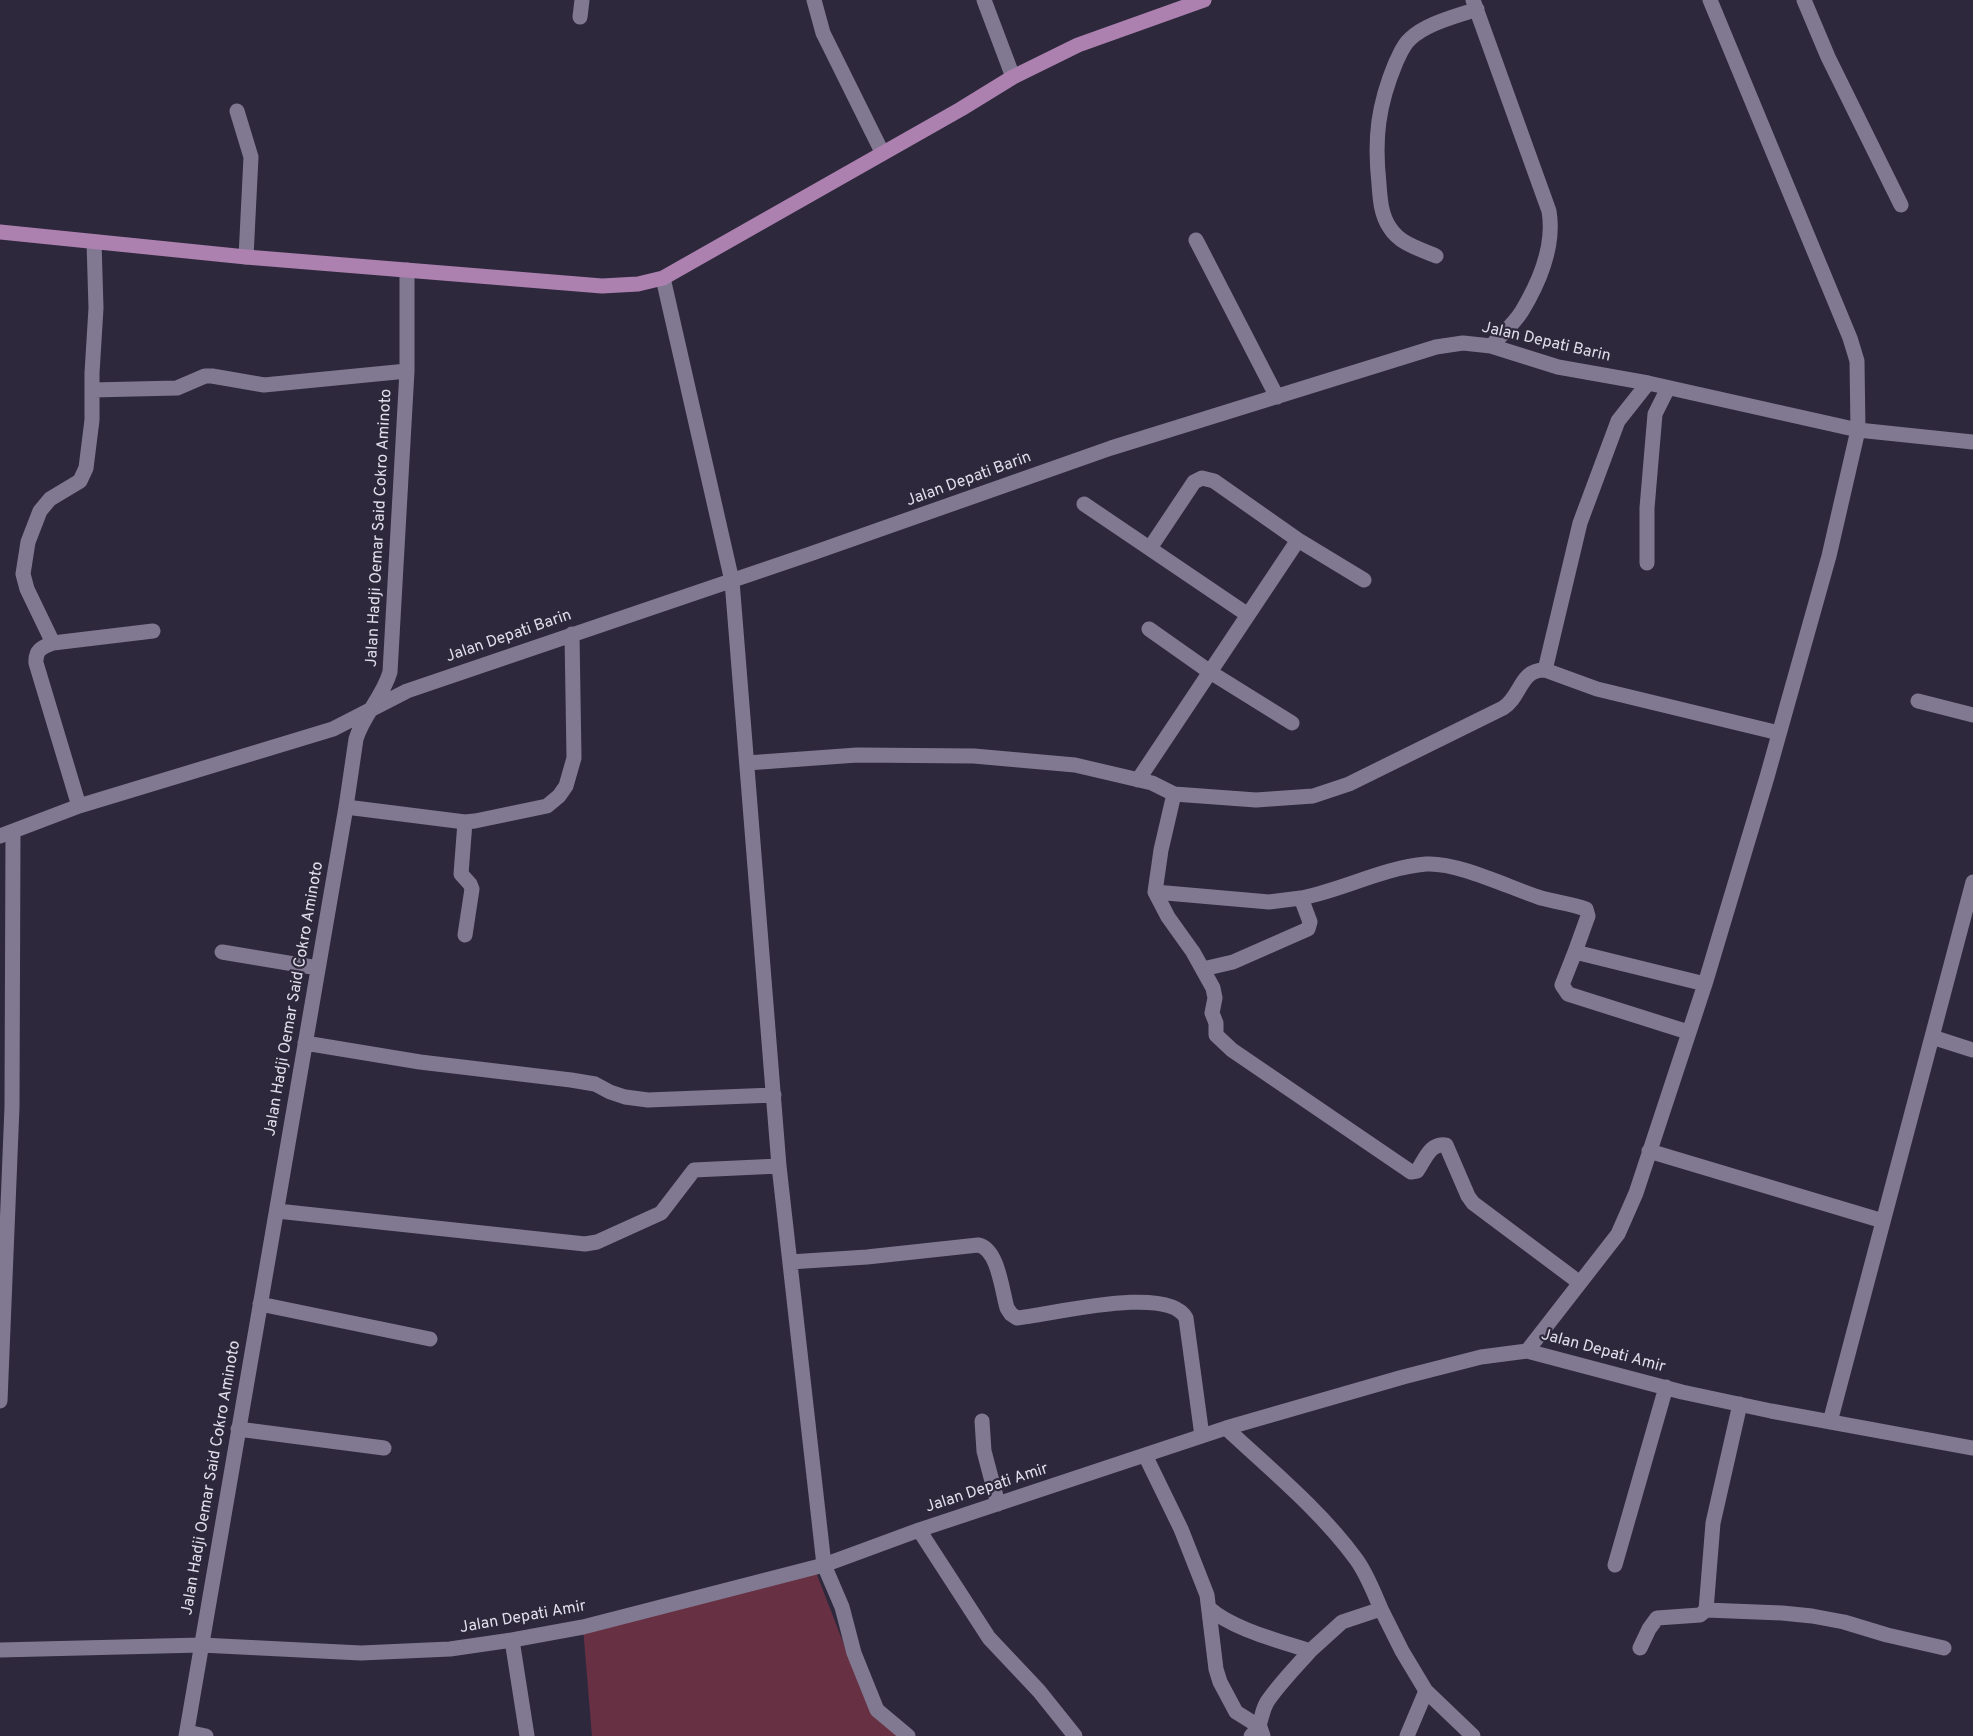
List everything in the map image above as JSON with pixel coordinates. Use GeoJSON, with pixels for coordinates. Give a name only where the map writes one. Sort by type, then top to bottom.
{"type":"FeatureCollection","features":[{"type":"Feature","properties":{"kind":"main road"},"geometry":{"type":"LineString","coordinates":[[0,232],[246,256],[602,286],[638,284],[663,278],[961,109],[1013,77],[1078,45],[1204,0]]}},
{"type":"Feature","properties":{"kind":"street"},"geometry":{"type":"LineString","coordinates":[[580,17],[582,0]]}},
{"type":"Feature","properties":{"kind":"street"},"geometry":{"type":"LineString","coordinates":[[814,0],[823,33],[882,153]]}},
{"type":"Feature","properties":{"kind":"street"},"geometry":{"type":"LineString","coordinates":[[984,0],[1013,77]]}},
{"type":"Feature","properties":{"kind":"street"},"geometry":{"type":"LineString","coordinates":[[1527,1351],[1618,1234],[1636,1193],[1705,984],[1767,777],[1828,556],[1858,430],[1857,361],[1850,338],[1710,0]]}},
{"type":"Feature","properties":{"kind":"street"},"geometry":{"type":"LineString","coordinates":[[1804,0],[1828,57],[1901,205]]}},
{"type":"Feature","properties":{"kind":"street"},"geometry":{"type":"LineString","coordinates":[[1436,256],[1398,238],[1389,227],[1381,207],[1376,139],[1379,118],[1389,80],[1404,45],[1410,38],[1475,5],[1552,227],[1550,248],[1543,269],[1521,313],[1491,346]]}},
{"type":"Feature","properties":{"kind":"street"},"geometry":{"type":"LineString","coordinates":[[237,111],[251,157],[246,256]]}},
{"type":"Feature","properties":{"kind":"street"},"geometry":{"type":"LineString","coordinates":[[1196,240],[1277,397]]}},
{"type":"Feature","properties":{"kind":"street"},"geometry":{"type":"LineString","coordinates":[[53,643],[24,582],[23,574],[28,542],[40,511],[46,503],[75,485],[86,473],[91,436],[96,308],[94,242]]}},
{"type":"Feature","properties":{"kind":"street","name":"Jalan Hadji Oemar Said Cokro Aminoto"},"geometry":{"type":"LineString","coordinates":[[187,1734],[356,739],[358,730],[387,683],[392,662],[407,371],[407,270]]}},
{"type":"Feature","properties":{"kind":"street"},"geometry":{"type":"LineString","coordinates":[[663,278],[732,580],[779,1166],[824,1566],[842,1607],[854,1653],[877,1710],[908,1736]]}},
{"type":"Feature","properties":{"kind":"street","name":"Jalan Depati Barin"},"geometry":{"type":"LineString","coordinates":[[6,834],[79,806],[333,729],[407,691],[1111,448],[1436,347],[1463,343],[1491,346],[1558,367],[1645,387],[1668,388],[1858,430],[1973,442]]}},
{"type":"Feature","properties":{"kind":"street"},"geometry":{"type":"LineString","coordinates":[[92,390],[177,388],[206,376],[264,385],[407,371]]}},
{"type":"Feature","properties":{"kind":"street"},"geometry":{"type":"LineString","coordinates":[[1645,387],[1655,414]]}},
{"type":"Feature","properties":{"kind":"street"},"geometry":{"type":"LineString","coordinates":[[1545,670],[1580,523],[1618,421],[1645,387]]}},
{"type":"Feature","properties":{"kind":"street"},"geometry":{"type":"LineString","coordinates":[[1647,563],[1647,508],[1655,414],[1668,388]]}},
{"type":"Feature","properties":{"kind":"street"},"geometry":{"type":"LineString","coordinates":[[1149,548],[1194,482],[1202,478],[1214,481],[1298,540],[1364,580]]}},
{"type":"Feature","properties":{"kind":"street"},"geometry":{"type":"LineString","coordinates":[[1084,504],[1248,615]]}},
{"type":"Feature","properties":{"kind":"street"},"geometry":{"type":"LineString","coordinates":[[1138,780],[1298,540]]}},
{"type":"Feature","properties":{"kind":"street"},"geometry":{"type":"LineString","coordinates":[[1149,629],[1210,672],[1292,723]]}},
{"type":"Feature","properties":{"kind":"street"},"geometry":{"type":"LineString","coordinates":[[79,806],[36,663],[36,656],[40,649],[53,643],[153,632]]}},
{"type":"Feature","properties":{"kind":"street"},"geometry":{"type":"LineString","coordinates":[[346,807],[465,822],[547,806],[559,796],[566,786],[574,758],[572,634]]}},
{"type":"Feature","properties":{"kind":"street"},"geometry":{"type":"LineString","coordinates":[[747,763],[857,755],[974,756],[1075,765],[1152,783],[1174,794],[1256,800],[1302,798],[1349,784],[1492,715],[1512,702],[1528,675],[1538,670],[1545,670],[1596,689],[1779,733]]}},
{"type":"Feature","properties":{"kind":"street"},"geometry":{"type":"LineString","coordinates":[[1918,701],[1973,715]]}},
{"type":"Feature","properties":{"kind":"street"},"geometry":{"type":"LineString","coordinates":[[1174,794],[1161,850],[1155,892],[1203,969],[1214,992],[1215,1004],[1212,1013],[1219,1039],[1411,1172],[1417,1171],[1435,1145],[1446,1145],[1467,1196],[1473,1203],[1580,1283]]}},
{"type":"Feature","properties":{"kind":"street"},"geometry":{"type":"LineString","coordinates":[[465,822],[461,874],[472,889],[465,935]]}},
{"type":"Feature","properties":{"kind":"street"},"geometry":{"type":"LineString","coordinates":[[0,1401],[12,1107],[6,834]]}},
{"type":"Feature","properties":{"kind":"street"},"geometry":{"type":"LineString","coordinates":[[1155,892],[1269,902],[1322,894],[1361,879],[1394,871],[1427,864],[1442,865],[1542,898],[1586,909],[1588,916],[1562,985],[1568,994],[1689,1032]]}},
{"type":"Feature","properties":{"kind":"street"},"geometry":{"type":"LineString","coordinates":[[1830,1422],[1973,882]]}},
{"type":"Feature","properties":{"kind":"street"},"geometry":{"type":"LineString","coordinates":[[1203,969],[1233,962],[1308,929],[1310,922],[1301,898]]}},
{"type":"Feature","properties":{"kind":"street"},"geometry":{"type":"LineString","coordinates":[[222,952],[318,968]]}},
{"type":"Feature","properties":{"kind":"street"},"geometry":{"type":"LineString","coordinates":[[1575,952],[1705,984]]}},
{"type":"Feature","properties":{"kind":"street"},"geometry":{"type":"LineString","coordinates":[[1932,1037],[1973,1050]]}},
{"type":"Feature","properties":{"kind":"street"},"geometry":{"type":"LineString","coordinates":[[305,1043],[420,1062],[579,1081],[595,1084],[618,1094],[648,1100],[774,1095]]}},
{"type":"Feature","properties":{"kind":"street"},"geometry":{"type":"LineString","coordinates":[[1649,1151],[1883,1221]]}},
{"type":"Feature","properties":{"kind":"street"},"geometry":{"type":"LineString","coordinates":[[277,1211],[585,1244],[597,1242],[660,1213],[694,1170],[779,1166]]}},
{"type":"Feature","properties":{"kind":"street"},"geometry":{"type":"LineString","coordinates":[[790,1262],[867,1257],[978,1245],[983,1246],[992,1255],[1007,1308],[1017,1318],[1139,1301],[1175,1306],[1186,1318],[1202,1436]]}},
{"type":"Feature","properties":{"kind":"street"},"geometry":{"type":"LineString","coordinates":[[260,1304],[430,1339]]}},
{"type":"Feature","properties":{"kind":"street","name":"Jalan Depati Amir"},"geometry":{"type":"LineString","coordinates":[[0,1650],[201,1645],[361,1653],[450,1648],[583,1628],[824,1566],[919,1530],[1226,1428],[1481,1357],[1527,1351],[1740,1404],[1973,1448]]}},
{"type":"Feature","properties":{"kind":"street"},"geometry":{"type":"LineString","coordinates":[[1615,1565],[1666,1387]]}},
{"type":"Feature","properties":{"kind":"street"},"geometry":{"type":"LineString","coordinates":[[1706,1610],[1713,1524],[1740,1404]]}},
{"type":"Feature","properties":{"kind":"street"},"geometry":{"type":"LineString","coordinates":[[982,1421],[984,1451],[998,1504]]}},
{"type":"Feature","properties":{"kind":"street"},"geometry":{"type":"LineString","coordinates":[[1226,1428],[1310,1507],[1358,1561],[1398,1643],[1425,1691],[1473,1736]]}},
{"type":"Feature","properties":{"kind":"street"},"geometry":{"type":"LineString","coordinates":[[238,1429],[384,1448]]}},
{"type":"Feature","properties":{"kind":"street"},"geometry":{"type":"LineString","coordinates":[[1145,1455],[1181,1529],[1207,1595],[1216,1669],[1220,1682],[1236,1712],[1258,1733]]}},
{"type":"Feature","properties":{"kind":"street"},"geometry":{"type":"LineString","coordinates":[[919,1530],[989,1638],[1039,1691],[1075,1736]]}},
{"type":"Feature","properties":{"kind":"street"},"geometry":{"type":"LineString","coordinates":[[1209,1608],[1219,1617],[1258,1634],[1310,1651]]}},
{"type":"Feature","properties":{"kind":"street"},"geometry":{"type":"LineString","coordinates":[[1258,1733],[1267,1702],[1310,1651],[1342,1622],[1381,1609]]}},
{"type":"Feature","properties":{"kind":"street"},"geometry":{"type":"LineString","coordinates":[[1640,1648],[1657,1618],[1700,1615],[1706,1610],[1812,1616],[1944,1648]]}},
{"type":"Feature","properties":{"kind":"street"},"geometry":{"type":"LineString","coordinates":[[512,1640],[527,1736]]}},
{"type":"Feature","properties":{"kind":"street"},"geometry":{"type":"LineString","coordinates":[[1407,1736],[1425,1691]]}},
{"type":"Feature","properties":{"kind":"street"},"geometry":{"type":"LineString","coordinates":[[187,1734],[206,1736]]}},
{"type":"Feature","properties":{"kind":"shaded area"},"geometry":{"type":"Polygon","coordinates":[[[814,1567],[848,1655],[903,1736],[592,1736],[583,1627],[814,1567]]]}}]}
